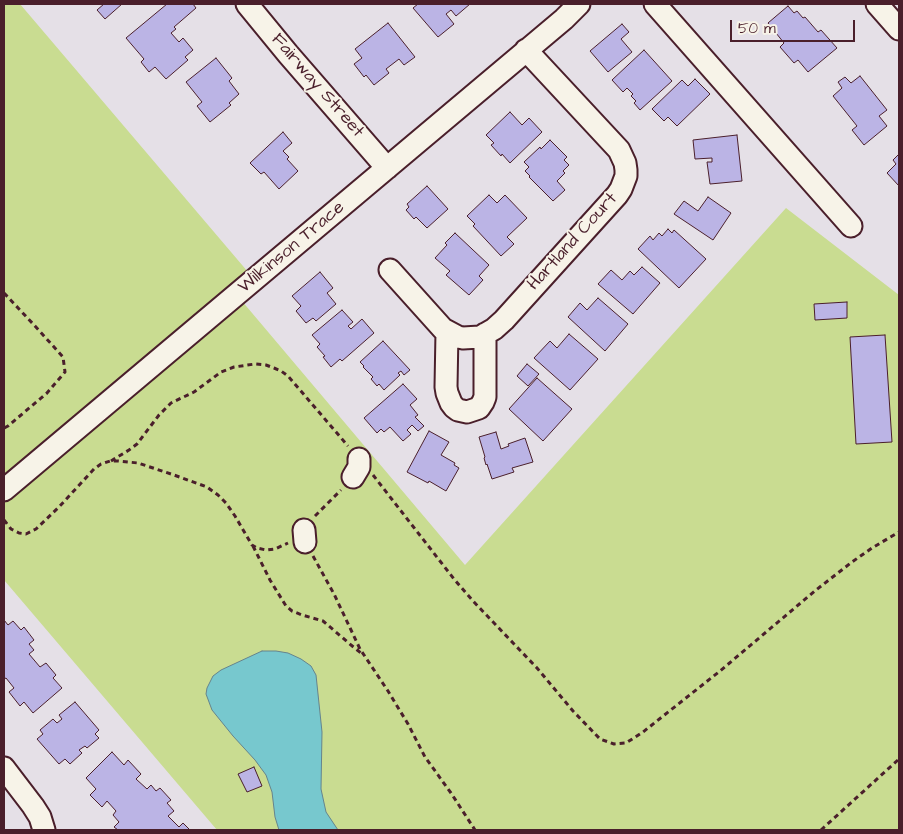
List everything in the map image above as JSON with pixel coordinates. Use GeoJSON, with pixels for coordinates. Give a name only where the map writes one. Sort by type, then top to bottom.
{"type":"FeatureCollection","features":[{"type":"Feature","properties":{"kind":"street","name":"Fairway Street"},"geometry":{"type":"LineString","coordinates":[[247,4],[387,168]]}},
{"type":"Feature","properties":{"kind":"street","name":"Wilkinson Trace"},"geometry":{"type":"LineString","coordinates":[[4,490],[564,19],[579,4]]}},
{"type":"Feature","properties":{"kind":"street"},"geometry":{"type":"LineString","coordinates":[[655,4],[851,226]]}},
{"type":"Feature","properties":{"kind":"street"},"geometry":{"type":"LineString","coordinates":[[877,4],[899,30]]}},
{"type":"Feature","properties":{"kind":"street","name":"Hartland Court"},"geometry":{"type":"LineString","coordinates":[[390,270],[430,316],[447,332],[458,338],[474,338],[485,334],[504,320],[621,189],[626,176],[625,163],[619,150],[526,50]]}},
{"type":"Feature","properties":{"kind":"street"},"geometry":{"type":"LineString","coordinates":[[447,332],[447,393],[454,407],[467,412],[479,408],[483,402],[485,334]]}},
{"type":"Feature","properties":{"kind":"street"},"geometry":{"type":"LineString","coordinates":[[4,768],[33,806],[40,817],[44,830]]}},
{"type":"Feature","properties":{"kind":"path"},"geometry":{"type":"LineString","coordinates":[[4,293],[63,358],[66,372],[47,394],[4,428]]}},
{"type":"Feature","properties":{"kind":"path"},"geometry":{"type":"LineString","coordinates":[[4,520],[11,529],[19,533],[26,534],[36,529],[94,469],[101,464],[111,461],[137,444],[159,415],[171,404],[194,392],[222,372],[255,364],[266,365],[288,376],[361,470],[454,579],[600,739],[614,744],[626,743],[643,732],[852,562],[899,532]]}},
{"type":"Feature","properties":{"kind":"path"},"geometry":{"type":"LineString","coordinates":[[111,461],[138,464],[174,475],[207,487],[218,495],[235,516],[286,606],[292,611],[323,621],[350,645],[364,654]]}},
{"type":"Feature","properties":{"kind":"path"},"geometry":{"type":"LineString","coordinates":[[252,545],[266,550],[282,546],[305,536],[319,511],[361,470]]}},
{"type":"Feature","properties":{"kind":"path"},"geometry":{"type":"LineString","coordinates":[[305,536],[364,654],[408,724],[424,757],[451,793],[475,830]]}},
{"type":"Feature","properties":{"kind":"path"},"geometry":{"type":"LineString","coordinates":[[821,830],[899,759]]}},
{"type":"Feature","properties":{"kind":"green space"},"geometry":{"type":"Polygon","coordinates":[[[4,4],[20,4],[254,279],[236,294],[465,565],[786,208],[899,295],[899,830],[217,830],[4,580],[4,4]]]}},
{"type":"Feature","properties":{"kind":"water"},"geometry":{"type":"Polygon","coordinates":[[[262,651],[288,653],[311,666],[316,675],[322,732],[321,789],[326,812],[338,830],[279,830],[275,817],[272,792],[266,775],[212,710],[206,694],[213,676],[221,670],[262,651]]]}},
{"type":"Feature","properties":{"kind":"building"},"geometry":{"type":"Polygon","coordinates":[[[104,4],[122,4],[105,19],[97,10],[104,4]]]}},
{"type":"Feature","properties":{"kind":"building"},"geometry":{"type":"Polygon","coordinates":[[[167,4],[193,4],[196,8],[174,27],[176,29],[171,33],[179,42],[183,38],[193,50],[185,57],[188,60],[166,79],[155,67],[149,72],[141,62],[144,59],[126,38],[167,4]]]}},
{"type":"Feature","properties":{"kind":"building"},"geometry":{"type":"Polygon","coordinates":[[[418,4],[470,4],[456,16],[451,10],[446,14],[454,24],[438,37],[413,8],[418,4]]]}},
{"type":"Feature","properties":{"kind":"building"},"geometry":{"type":"Polygon","coordinates":[[[788,6],[794,13],[797,11],[803,18],[805,17],[818,32],[821,30],[837,48],[808,72],[798,60],[794,63],[780,47],[784,43],[768,23],[788,6]]]}},
{"type":"Feature","properties":{"kind":"building"},"geometry":{"type":"Polygon","coordinates":[[[388,23],[415,57],[404,65],[399,59],[386,69],[389,73],[374,85],[366,75],[364,77],[354,64],[362,58],[355,49],[388,23]]]}},
{"type":"Feature","properties":{"kind":"building"},"geometry":{"type":"Polygon","coordinates":[[[622,24],[629,32],[621,39],[632,52],[608,72],[590,51],[622,24]]]}},
{"type":"Feature","properties":{"kind":"building"},"geometry":{"type":"Polygon","coordinates":[[[644,50],[672,81],[640,110],[634,103],[636,101],[631,96],[633,94],[627,88],[623,92],[612,80],[644,50]]]}},
{"type":"Feature","properties":{"kind":"building"},"geometry":{"type":"Polygon","coordinates":[[[216,58],[232,78],[229,81],[239,94],[229,103],[231,105],[210,122],[197,106],[202,102],[186,82],[216,58]]]}},
{"type":"Feature","properties":{"kind":"building"},"geometry":{"type":"Polygon","coordinates":[[[860,76],[887,110],[879,116],[887,126],[864,145],[852,130],[857,126],[833,96],[842,88],[838,82],[845,77],[851,83],[860,76]]]}},
{"type":"Feature","properties":{"kind":"building"},"geometry":{"type":"Polygon","coordinates":[[[695,79],[710,94],[677,126],[668,117],[664,121],[652,109],[682,80],[688,86],[695,79]]]}},
{"type":"Feature","properties":{"kind":"building"},"geometry":{"type":"Polygon","coordinates":[[[510,112],[522,125],[529,118],[542,132],[510,163],[491,145],[494,143],[486,135],[510,112]]]}},
{"type":"Feature","properties":{"kind":"building"},"geometry":{"type":"Polygon","coordinates":[[[283,132],[292,143],[283,151],[289,157],[287,159],[298,171],[279,189],[264,172],[261,174],[250,163],[283,132]]]}},
{"type":"Feature","properties":{"kind":"building"},"geometry":{"type":"Polygon","coordinates":[[[737,135],[742,181],[710,184],[707,162],[712,162],[712,158],[695,159],[693,140],[737,135]]]}},
{"type":"Feature","properties":{"kind":"building"},"geometry":{"type":"Polygon","coordinates":[[[550,140],[567,157],[564,160],[569,165],[563,171],[565,173],[557,181],[565,190],[553,201],[529,177],[525,171],[529,167],[524,162],[550,140]]]}},
{"type":"Feature","properties":{"kind":"building"},"geometry":{"type":"Polygon","coordinates":[[[899,154],[899,186],[887,173],[896,164],[893,160],[899,154]]]}},
{"type":"Feature","properties":{"kind":"building"},"geometry":{"type":"Polygon","coordinates":[[[427,186],[448,209],[427,228],[416,217],[414,219],[406,210],[409,207],[407,204],[427,186]]]}},
{"type":"Feature","properties":{"kind":"building"},"geometry":{"type":"Polygon","coordinates":[[[489,195],[497,203],[505,195],[527,218],[507,237],[514,244],[501,256],[473,226],[475,224],[467,216],[489,195]]]}},
{"type":"Feature","properties":{"kind":"building"},"geometry":{"type":"Polygon","coordinates":[[[708,197],[731,213],[713,240],[674,214],[684,201],[698,211],[708,197]]]}},
{"type":"Feature","properties":{"kind":"building"},"geometry":{"type":"Polygon","coordinates":[[[668,229],[672,233],[674,230],[706,259],[679,288],[638,249],[650,236],[653,240],[659,233],[662,236],[668,229]]]}},
{"type":"Feature","properties":{"kind":"building"},"geometry":{"type":"Polygon","coordinates":[[[455,233],[489,265],[479,276],[483,280],[469,295],[446,275],[450,271],[435,258],[447,245],[445,243],[455,233]]]}},
{"type":"Feature","properties":{"kind":"building"},"geometry":{"type":"Polygon","coordinates":[[[642,267],[660,283],[633,314],[598,284],[611,270],[622,280],[630,271],[634,275],[642,267]]]}},
{"type":"Feature","properties":{"kind":"building"},"geometry":{"type":"Polygon","coordinates":[[[320,272],[333,288],[327,293],[336,304],[316,321],[313,318],[306,323],[296,311],[301,306],[292,296],[320,272]]]}},
{"type":"Feature","properties":{"kind":"building"},"geometry":{"type":"Polygon","coordinates":[[[598,298],[628,324],[605,351],[568,317],[580,303],[587,310],[598,298]]]}},
{"type":"Feature","properties":{"kind":"building"},"geometry":{"type":"Polygon","coordinates":[[[847,302],[847,318],[815,320],[814,304],[847,302]]]}},
{"type":"Feature","properties":{"kind":"building"},"geometry":{"type":"Polygon","coordinates":[[[342,310],[353,322],[348,326],[351,329],[362,319],[374,333],[342,361],[340,359],[331,367],[317,347],[320,344],[312,335],[342,310]]]}},
{"type":"Feature","properties":{"kind":"building"},"geometry":{"type":"Polygon","coordinates":[[[569,334],[598,359],[570,390],[534,358],[550,341],[557,348],[569,334]]]}},
{"type":"Feature","properties":{"kind":"building"},"geometry":{"type":"Polygon","coordinates":[[[885,335],[892,442],[856,444],[850,337],[885,335]]]}},
{"type":"Feature","properties":{"kind":"building"},"geometry":{"type":"Polygon","coordinates":[[[383,341],[410,370],[404,375],[401,371],[398,373],[400,375],[384,390],[371,379],[373,377],[360,362],[383,341]]]}},
{"type":"Feature","properties":{"kind":"building"},"geometry":{"type":"Polygon","coordinates":[[[527,364],[539,374],[528,386],[517,376],[527,364]]]}},
{"type":"Feature","properties":{"kind":"building"},"geometry":{"type":"Polygon","coordinates":[[[537,378],[572,409],[543,441],[509,409],[537,378]]]}},
{"type":"Feature","properties":{"kind":"building"},"geometry":{"type":"Polygon","coordinates":[[[403,384],[417,399],[410,405],[418,415],[415,417],[424,426],[418,431],[412,425],[407,430],[411,434],[403,441],[390,427],[384,432],[381,429],[377,433],[364,418],[403,384]]]}},
{"type":"Feature","properties":{"kind":"building"},"geometry":{"type":"Polygon","coordinates":[[[429,431],[449,442],[441,455],[455,463],[454,465],[459,468],[446,491],[429,481],[428,483],[407,472],[429,431]]]}},
{"type":"Feature","properties":{"kind":"building"},"geometry":{"type":"Polygon","coordinates":[[[496,432],[501,449],[509,446],[508,444],[525,438],[533,462],[512,468],[514,472],[492,479],[486,465],[479,437],[496,432]]]}},
{"type":"Feature","properties":{"kind":"building"},"geometry":{"type":"Polygon","coordinates":[[[4,620],[8,625],[13,621],[21,630],[24,627],[34,640],[29,644],[34,650],[29,654],[40,667],[46,663],[56,675],[53,678],[62,688],[33,713],[24,702],[20,706],[9,692],[14,688],[6,678],[4,679],[4,620]]]}},
{"type":"Feature","properties":{"kind":"building"},"geometry":{"type":"Polygon","coordinates":[[[75,702],[99,730],[95,734],[99,738],[87,748],[85,746],[79,750],[82,753],[70,764],[65,759],[59,764],[37,739],[43,734],[40,730],[53,719],[57,723],[62,719],[59,715],[75,702]]]}},
{"type":"Feature","properties":{"kind":"building"},"geometry":{"type":"Polygon","coordinates":[[[112,752],[124,765],[128,760],[141,774],[136,779],[147,789],[151,785],[156,791],[160,788],[171,800],[167,803],[174,811],[168,816],[179,827],[183,823],[190,830],[118,830],[114,827],[119,822],[113,815],[116,811],[107,801],[102,807],[90,795],[96,789],[86,778],[112,752]]]}},
{"type":"Feature","properties":{"kind":"building"},"geometry":{"type":"Polygon","coordinates":[[[254,767],[262,786],[247,792],[238,774],[254,767]]]}}]}
